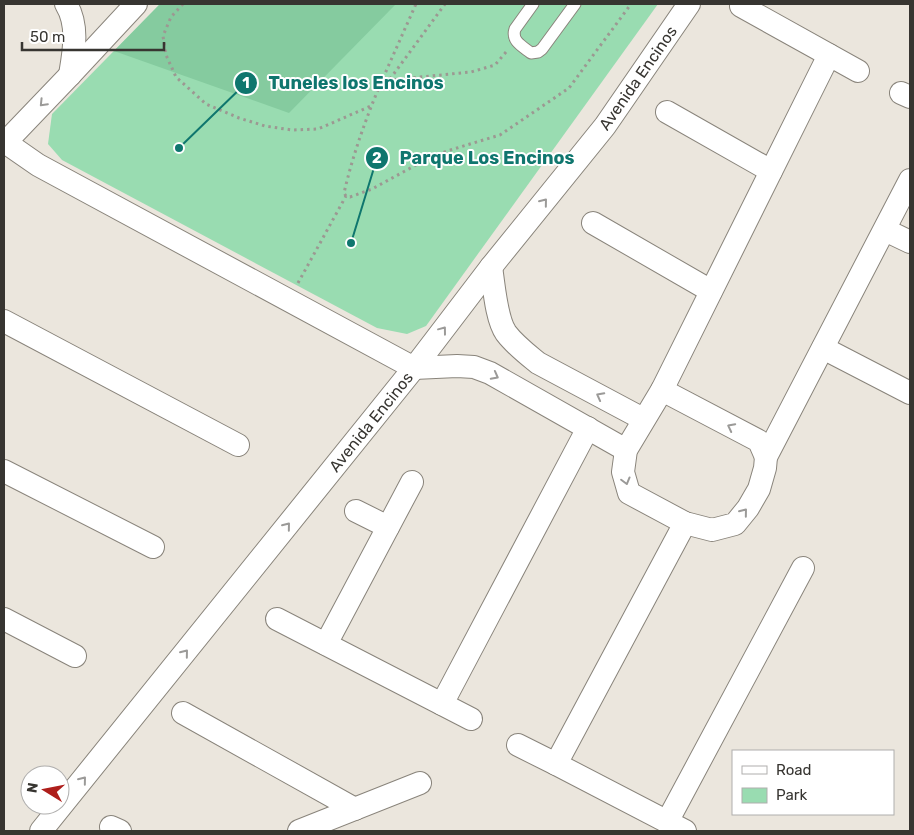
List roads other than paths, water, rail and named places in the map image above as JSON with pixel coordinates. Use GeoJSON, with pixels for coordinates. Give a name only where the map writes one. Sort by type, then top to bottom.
{"type":"FeatureCollection","features":[{"type":"Feature","properties":{"kind":"street"},"geometry":{"type":"LineString","coordinates":[[66,4],[72,13],[75,43],[70,75]]}},
{"type":"Feature","properties":{"kind":"street"},"geometry":{"type":"LineString","coordinates":[[136,4],[4,143],[38,165],[414,368],[474,367],[490,373],[626,450]]}},
{"type":"Feature","properties":{"kind":"street","name":"Avenida Encinos"},"geometry":{"type":"LineString","coordinates":[[44,829],[414,368],[491,267],[605,126],[690,4]]}},
{"type":"Feature","properties":{"kind":"street"},"geometry":{"type":"LineString","coordinates":[[741,6],[858,71]]}},
{"type":"Feature","properties":{"kind":"street"},"geometry":{"type":"LineString","coordinates":[[829,55],[662,390],[626,450],[623,472],[629,493],[685,523],[712,530],[735,524],[748,508],[759,489],[766,457],[910,180]]}},
{"type":"Feature","properties":{"kind":"street"},"geometry":{"type":"LineString","coordinates":[[667,112],[771,171]]}},
{"type":"Feature","properties":{"kind":"street"},"geometry":{"type":"LineString","coordinates":[[593,223],[711,291]]}},
{"type":"Feature","properties":{"kind":"street"},"geometry":{"type":"LineString","coordinates":[[885,230],[910,242]]}},
{"type":"Feature","properties":{"kind":"street"},"geometry":{"type":"LineString","coordinates":[[491,267],[498,315],[505,332],[524,352],[538,363],[643,419]]}},
{"type":"Feature","properties":{"kind":"street"},"geometry":{"type":"LineString","coordinates":[[4,321],[238,445]]}},
{"type":"Feature","properties":{"kind":"street"},"geometry":{"type":"LineString","coordinates":[[823,348],[910,393]]}},
{"type":"Feature","properties":{"kind":"street"},"geometry":{"type":"LineString","coordinates":[[662,390],[759,441],[766,457]]}},
{"type":"Feature","properties":{"kind":"street"},"geometry":{"type":"LineString","coordinates":[[442,704],[588,428]]}},
{"type":"Feature","properties":{"kind":"street"},"geometry":{"type":"LineString","coordinates":[[4,471],[153,547]]}},
{"type":"Feature","properties":{"kind":"street"},"geometry":{"type":"LineString","coordinates":[[326,644],[412,482]]}},
{"type":"Feature","properties":{"kind":"street"},"geometry":{"type":"LineString","coordinates":[[356,511],[388,527]]}},
{"type":"Feature","properties":{"kind":"street"},"geometry":{"type":"LineString","coordinates":[[556,764],[685,523]]}},
{"type":"Feature","properties":{"kind":"street"},"geometry":{"type":"LineString","coordinates":[[518,745],[676,827],[804,568]]}},
{"type":"Feature","properties":{"kind":"street"},"geometry":{"type":"LineString","coordinates":[[4,619],[75,656]]}},
{"type":"Feature","properties":{"kind":"street"},"geometry":{"type":"LineString","coordinates":[[277,619],[471,719]]}},
{"type":"Feature","properties":{"kind":"street"},"geometry":{"type":"LineString","coordinates":[[183,713],[356,809]]}},
{"type":"Feature","properties":{"kind":"street"},"geometry":{"type":"LineString","coordinates":[[299,831],[420,783]]}},
{"type":"Feature","properties":{"kind":"lane"},"geometry":{"type":"LineString","coordinates":[[533,4],[515,29],[514,34],[516,42],[531,53],[542,49],[575,4]]}},
{"type":"Feature","properties":{"kind":"place","name":"Tuneles los Encinos"},"geometry":{"type":"Point","coordinates":[179,148]}},
{"type":"Feature","properties":{"kind":"place","name":"Parque Los Encinos"},"geometry":{"type":"Point","coordinates":[351,243]}}]}
